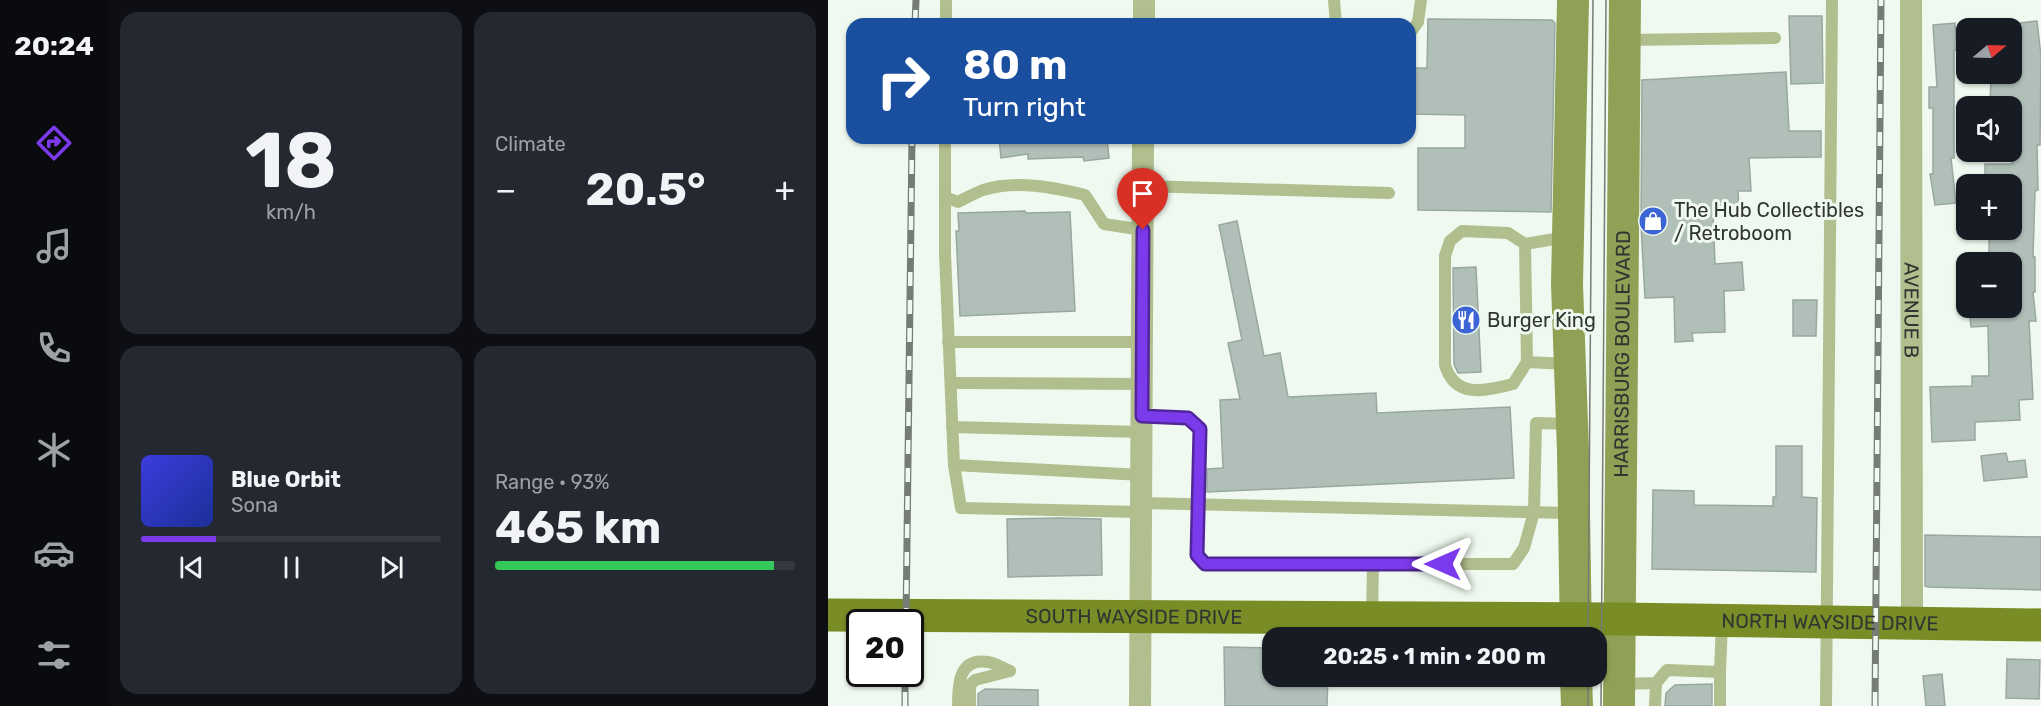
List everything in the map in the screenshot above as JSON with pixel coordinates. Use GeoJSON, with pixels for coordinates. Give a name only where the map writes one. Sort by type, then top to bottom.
{"type":"FeatureCollection","features":[{"type":"Feature","properties":{"kind":"main road"},"geometry":{"type":"LineString","coordinates":[[1573,0],[1567,284],[1576,627]]}},
{"type":"Feature","properties":{"kind":"main road","name":"HARRISBURG BOULEVARD"},"geometry":{"type":"LineString","coordinates":[[1619,695],[1624,0]]}},
{"type":"Feature","properties":{"kind":"main road","name":"SOUTH WAYSIDE DRIVE"},"geometry":{"type":"LineString","coordinates":[[828,615],[1372,618],[1556,627]]}},
{"type":"Feature","properties":{"kind":"main road","name":"NORTH WAYSIDE DRIVE"},"geometry":{"type":"LineString","coordinates":[[1619,619],[2041,625]]}},
{"type":"Feature","properties":{"kind":"main road","name":"SOUTH WAYSIDE DRIVE"},"geometry":{"type":"LineString","coordinates":[[1581,627],[1619,619]]}},
{"type":"Feature","properties":{"kind":"main road"},"geometry":{"type":"LineString","coordinates":[[1576,687],[1577,706]]}},
{"type":"Feature","properties":{"kind":"street"},"geometry":{"type":"LineString","coordinates":[[1144,0],[1144,18]]}},
{"type":"Feature","properties":{"kind":"street","name":"AVENUE B"},"geometry":{"type":"LineString","coordinates":[[1911,0],[1912,622]]}},
{"type":"Feature","properties":{"kind":"street"},"geometry":{"type":"LineString","coordinates":[[1140,706],[1143,144]]}},
{"type":"Feature","properties":{"kind":"lane"},"geometry":{"type":"LineString","coordinates":[[946,0],[946,18]]}},
{"type":"Feature","properties":{"kind":"lane"},"geometry":{"type":"LineString","coordinates":[[1334,0],[1336,18]]}},
{"type":"Feature","properties":{"kind":"lane"},"geometry":{"type":"LineString","coordinates":[[1416,25],[1421,0]]}},
{"type":"Feature","properties":{"kind":"lane"},"geometry":{"type":"LineString","coordinates":[[1826,706],[1832,0]]}},
{"type":"Feature","properties":{"kind":"lane"},"geometry":{"type":"LineString","coordinates":[[1624,40],[1775,38]]}},
{"type":"Feature","properties":{"kind":"lane"},"geometry":{"type":"LineString","coordinates":[[945,144],[948,342],[954,465],[961,508],[1142,507],[1198,504],[1574,513]]}},
{"type":"Feature","properties":{"kind":"lane"},"geometry":{"type":"LineString","coordinates":[[945,197],[958,202],[982,190],[1009,185],[1058,188],[1085,195],[1104,224],[1143,230]]}},
{"type":"Feature","properties":{"kind":"lane"},"geometry":{"type":"LineString","coordinates":[[1143,186],[1389,193]]}},
{"type":"Feature","properties":{"kind":"lane"},"geometry":{"type":"LineString","coordinates":[[1525,244],[1527,362],[1512,384],[1473,391],[1458,385],[1449,377],[1445,365],[1445,256],[1450,241],[1462,231],[1508,233],[1525,244],[1569,237]]}},
{"type":"Feature","properties":{"kind":"lane"},"geometry":{"type":"LineString","coordinates":[[948,342],[1143,342]]}},
{"type":"Feature","properties":{"kind":"lane"},"geometry":{"type":"LineString","coordinates":[[1527,362],[1570,364]]}},
{"type":"Feature","properties":{"kind":"lane"},"geometry":{"type":"LineString","coordinates":[[951,383],[1143,384]]}},
{"type":"Feature","properties":{"kind":"lane"},"geometry":{"type":"LineString","coordinates":[[952,427],[1142,424],[1188,418],[1200,429],[1197,555],[1205,564],[1513,564],[1524,549],[1534,512],[1536,423],[1572,424]]}},
{"type":"Feature","properties":{"kind":"lane"},"geometry":{"type":"LineString","coordinates":[[954,465],[1142,475]]}},
{"type":"Feature","properties":{"kind":"lane"},"geometry":{"type":"LineString","coordinates":[[1372,618],[1373,564]]}},
{"type":"Feature","properties":{"kind":"lane"},"geometry":{"type":"LineString","coordinates":[[1720,706],[1722,620]]}},
{"type":"Feature","properties":{"kind":"lane"},"geometry":{"type":"LineString","coordinates":[[958,706],[958,684],[966,668],[978,662],[988,662],[1010,671],[975,680],[970,685],[970,706]]}},
{"type":"Feature","properties":{"kind":"lane"},"geometry":{"type":"LineString","coordinates":[[1619,695],[1656,684],[1667,670],[1720,672]]}},
{"type":"Feature","properties":{"kind":"lane"},"geometry":{"type":"LineString","coordinates":[[1656,684],[1656,706]]}},
{"type":"Feature","properties":{"kind":"building"},"geometry":{"type":"Polygon","coordinates":[[[1789,16],[1822,16],[1823,83],[1791,84],[1789,16]]]}},
{"type":"Feature","properties":{"kind":"building"},"geometry":{"type":"Polygon","coordinates":[[[1428,19],[1552,20],[1555,23],[1551,212],[1418,210],[1418,148],[1465,148],[1465,115],[1416,114],[1416,68],[1427,68],[1428,19]]]}},
{"type":"Feature","properties":{"kind":"building"},"geometry":{"type":"Polygon","coordinates":[[[2037,21],[2041,56],[2040,145],[2037,145],[2038,190],[2035,191],[2033,257],[2035,257],[2035,292],[2033,292],[2036,321],[2029,321],[2033,399],[2019,400],[2020,420],[1975,422],[1975,440],[1932,442],[1930,387],[1972,386],[1972,376],[1989,376],[1988,326],[1971,327],[1970,318],[2022,318],[2022,252],[1989,252],[1989,240],[2022,240],[2022,174],[1985,174],[1985,164],[2022,162],[2022,96],[1990,96],[1991,84],[2022,84],[2022,23],[2037,21]]]}},
{"type":"Feature","properties":{"kind":"building"},"geometry":{"type":"Polygon","coordinates":[[[1955,23],[1956,36],[1954,158],[1951,158],[1956,203],[1935,205],[1930,174],[1933,174],[1933,108],[1929,108],[1929,87],[1937,87],[1933,25],[1955,23]]]}},
{"type":"Feature","properties":{"kind":"building"},"geometry":{"type":"Polygon","coordinates":[[[1786,72],[1789,131],[1821,131],[1821,157],[1749,158],[1751,191],[1738,191],[1739,208],[1713,210],[1715,264],[1742,262],[1744,290],[1724,291],[1725,332],[1692,333],[1693,341],[1675,342],[1674,297],[1645,298],[1641,225],[1642,80],[1786,72]]]}},
{"type":"Feature","properties":{"kind":"building"},"geometry":{"type":"Polygon","coordinates":[[[1000,144],[1108,144],[1109,158],[1084,161],[1083,157],[1028,159],[1028,154],[1001,158],[1000,144]]]}},
{"type":"Feature","properties":{"kind":"building"},"geometry":{"type":"Polygon","coordinates":[[[1025,211],[1026,213],[1070,212],[1075,311],[960,316],[956,231],[959,231],[958,213],[1025,211]]]}},
{"type":"Feature","properties":{"kind":"building"},"geometry":{"type":"Polygon","coordinates":[[[1237,221],[1264,356],[1280,353],[1288,397],[1376,393],[1377,413],[1510,407],[1514,478],[1207,492],[1207,469],[1223,468],[1220,400],[1240,399],[1228,343],[1242,340],[1219,225],[1237,221]]]}},
{"type":"Feature","properties":{"kind":"building"},"geometry":{"type":"Polygon","coordinates":[[[1476,267],[1481,372],[1458,373],[1454,364],[1453,268],[1476,267]]]}},
{"type":"Feature","properties":{"kind":"building"},"geometry":{"type":"Polygon","coordinates":[[[1793,300],[1817,300],[1816,336],[1793,336],[1793,300]]]}},
{"type":"Feature","properties":{"kind":"building"},"geometry":{"type":"Polygon","coordinates":[[[1776,446],[1802,446],[1802,497],[1817,498],[1816,572],[1652,569],[1653,490],[1694,491],[1694,505],[1773,506],[1773,497],[1776,497],[1776,446]]]}},
{"type":"Feature","properties":{"kind":"building"},"geometry":{"type":"Polygon","coordinates":[[[2006,453],[2008,462],[2025,460],[2027,477],[1984,481],[1981,456],[2006,453]]]}},
{"type":"Feature","properties":{"kind":"building"},"geometry":{"type":"Polygon","coordinates":[[[1007,519],[1101,519],[1102,575],[1008,577],[1007,519]]]}},
{"type":"Feature","properties":{"kind":"building"},"geometry":{"type":"Polygon","coordinates":[[[1925,535],[2041,537],[2041,590],[1925,586],[1925,535]]]}},
{"type":"Feature","properties":{"kind":"building"},"geometry":{"type":"Polygon","coordinates":[[[1224,647],[1262,648],[1262,687],[1328,687],[1327,706],[1225,706],[1224,647]]]}},
{"type":"Feature","properties":{"kind":"building"},"geometry":{"type":"Polygon","coordinates":[[[2007,659],[2040,660],[2039,699],[2006,698],[2007,659]]]}},
{"type":"Feature","properties":{"kind":"building"},"geometry":{"type":"Polygon","coordinates":[[[1942,674],[1945,706],[1926,706],[1923,676],[1942,674]]]}},
{"type":"Feature","properties":{"kind":"building"},"geometry":{"type":"Polygon","coordinates":[[[1712,684],[1712,706],[1665,706],[1666,693],[1675,685],[1712,684]]]}},
{"type":"Feature","properties":{"kind":"building"},"geometry":{"type":"Polygon","coordinates":[[[985,689],[1038,690],[1038,706],[978,706],[978,694],[985,689]]]}},
{"type":"Feature","properties":{"kind":"tram line"},"geometry":{"type":"LineString","coordinates":[[1588,627],[1593,0]]}},
{"type":"Feature","properties":{"kind":"tram line"},"geometry":{"type":"LineString","coordinates":[[1601,706],[1606,0]]}},
{"type":"Feature","properties":{"kind":"tram line"},"geometry":{"type":"LineString","coordinates":[[1588,687],[1588,706]]}},
{"type":"Feature","properties":{"kind":"railway"},"geometry":{"type":"LineString","coordinates":[[915,18],[916,0]]}},
{"type":"Feature","properties":{"kind":"railway"},"geometry":{"type":"LineString","coordinates":[[1875,706],[1881,0]]}},
{"type":"Feature","properties":{"kind":"railway"},"geometry":{"type":"LineString","coordinates":[[906,609],[912,144]]}},
{"type":"Feature","properties":{"kind":"railway"},"geometry":{"type":"LineString","coordinates":[[905,687],[905,706]]}},
{"type":"Feature","properties":{"kind":"place","name":"The Hub Collectibles / Retroboom"},"geometry":{"type":"Point","coordinates":[1653,221]}},
{"type":"Feature","properties":{"kind":"place","name":"Burger King"},"geometry":{"type":"Point","coordinates":[1466,320]}},
{"type":"Feature","properties":{"kind":"route"},"geometry":{"type":"LineString","coordinates":[[1143,230],[1142,416],[1188,418],[1200,429],[1197,555],[1205,564],[1443,564]]}}]}
